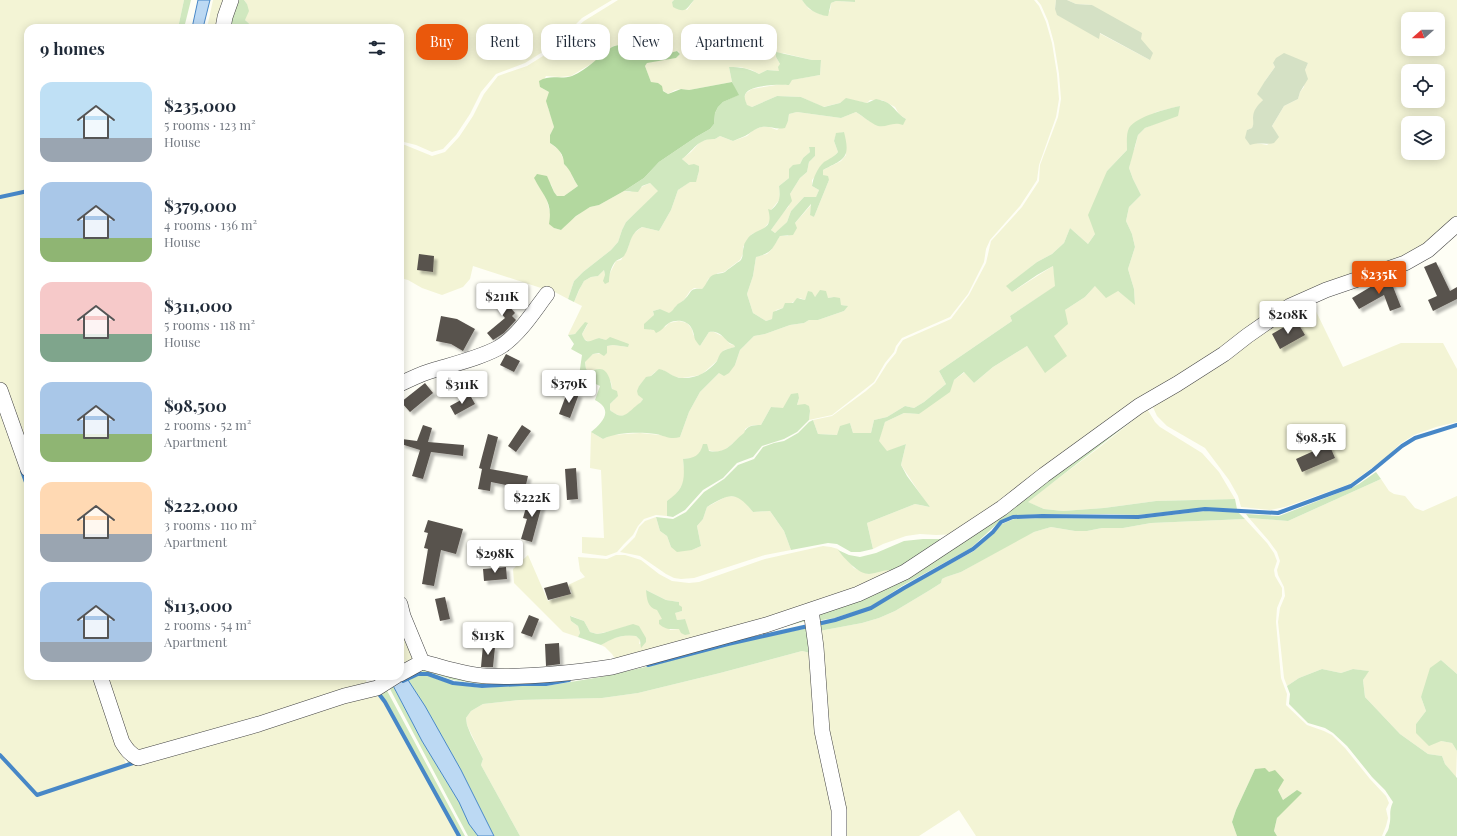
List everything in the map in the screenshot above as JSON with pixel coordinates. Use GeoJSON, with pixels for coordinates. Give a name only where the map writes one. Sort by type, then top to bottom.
{"type":"FeatureCollection","features":[{"type":"Feature","properties":{"kind":"street"},"geometry":{"type":"LineString","coordinates":[[224,24],[225,16],[232,0]]}},
{"type":"Feature","properties":{"kind":"street"},"geometry":{"type":"LineString","coordinates":[[404,622],[411,668],[457,671],[485,676],[587,671],[612,667],[766,625],[812,618],[904,572],[1002,508],[1044,475],[1139,406],[1224,354],[1290,306],[1326,290],[1405,263],[1428,250],[1457,224]]}},
{"type":"Feature","properties":{"kind":"street"},"geometry":{"type":"LineString","coordinates":[[404,382],[432,370],[458,363],[487,352],[503,344],[518,331],[547,294]]}},
{"type":"Feature","properties":{"kind":"street"},"geometry":{"type":"LineString","coordinates":[[0,390],[24,458]]}},
{"type":"Feature","properties":{"kind":"street"},"geometry":{"type":"LineString","coordinates":[[812,618],[822,731],[839,810],[839,836]]}},
{"type":"Feature","properties":{"kind":"street"},"geometry":{"type":"LineString","coordinates":[[101,680],[122,742],[132,756],[138,758],[259,724],[344,696],[376,688],[390,680]]}},
{"type":"Feature","properties":{"kind":"green space"},"geometry":{"type":"Polygon","coordinates":[[[0,0],[184,0],[179,24],[24,24],[24,191],[0,196],[0,0]]]}},
{"type":"Feature","properties":{"kind":"green space"},"geometry":{"type":"Polygon","coordinates":[[[184,0],[191,0],[185,24],[179,24],[184,0]]]}},
{"type":"Feature","properties":{"kind":"green space"},"geometry":{"type":"Polygon","coordinates":[[[213,0],[228,0],[220,24],[208,24],[213,0]]]}},
{"type":"Feature","properties":{"kind":"green space"},"geometry":{"type":"Polygon","coordinates":[[[236,0],[244,0],[249,11],[245,20],[250,24],[228,24],[236,0]]]}},
{"type":"Feature","properties":{"kind":"green space"},"geometry":{"type":"Polygon","coordinates":[[[244,0],[612,0],[582,18],[576,24],[541,24],[541,53],[533,58],[533,24],[476,24],[476,60],[530,60],[496,74],[481,92],[470,114],[456,135],[443,149],[432,152],[416,145],[404,142],[404,24],[250,24],[245,20],[247,4],[244,0]]]}},
{"type":"Feature","properties":{"kind":"green space"},"geometry":{"type":"Polygon","coordinates":[[[618,0],[674,0],[672,2],[687,10],[694,0],[802,0],[809,9],[822,15],[830,11],[831,3],[836,1],[1034,0],[1039,6],[1046,22],[1052,43],[1059,99],[1056,117],[1039,165],[1037,180],[1020,206],[990,240],[986,249],[984,262],[968,294],[950,317],[902,338],[874,382],[832,415],[809,420],[810,411],[797,405],[799,398],[783,409],[771,407],[761,425],[750,426],[745,429],[745,433],[725,450],[717,452],[702,449],[698,456],[683,459],[685,480],[674,497],[667,501],[667,516],[656,515],[644,519],[633,535],[617,552],[606,556],[582,553],[582,537],[604,538],[601,470],[590,468],[591,432],[603,439],[611,435],[640,433],[680,437],[689,412],[700,392],[719,373],[735,365],[740,350],[754,336],[765,334],[790,325],[804,323],[809,320],[818,320],[844,311],[847,306],[841,305],[834,297],[828,298],[818,294],[815,297],[807,295],[805,300],[800,298],[783,308],[776,310],[772,319],[766,321],[753,313],[747,294],[753,276],[756,257],[767,254],[780,236],[788,236],[795,223],[812,204],[810,214],[814,217],[829,180],[823,175],[823,170],[841,161],[846,155],[843,132],[836,134],[834,141],[838,152],[812,180],[812,186],[819,190],[816,198],[804,197],[791,211],[787,222],[779,230],[775,233],[771,230],[789,206],[790,194],[800,178],[807,172],[809,162],[815,156],[809,147],[810,152],[803,158],[789,178],[779,186],[780,199],[771,210],[770,221],[762,231],[752,234],[743,247],[743,254],[740,260],[724,272],[718,273],[708,279],[706,286],[702,289],[694,288],[690,291],[684,300],[669,314],[660,309],[653,311],[654,315],[650,330],[665,327],[669,323],[679,321],[687,323],[692,329],[693,334],[700,346],[709,332],[714,332],[724,337],[735,347],[724,350],[718,360],[701,375],[682,378],[675,377],[663,370],[655,372],[646,378],[639,386],[643,399],[628,415],[621,416],[610,410],[610,404],[614,400],[611,382],[599,369],[589,371],[586,369],[585,361],[593,354],[607,353],[607,346],[613,345],[628,347],[599,338],[592,342],[587,341],[583,338],[582,334],[588,324],[575,334],[568,335],[582,306],[574,302],[584,281],[591,277],[598,276],[604,270],[605,275],[609,275],[616,261],[621,260],[628,248],[632,235],[642,227],[659,231],[671,210],[678,190],[698,176],[699,166],[689,165],[682,159],[700,142],[708,139],[715,139],[720,136],[733,141],[747,136],[753,130],[761,127],[769,127],[777,130],[788,121],[789,114],[797,112],[841,118],[856,112],[869,121],[906,119],[899,114],[895,107],[882,100],[870,100],[867,103],[846,99],[840,103],[823,107],[801,97],[777,96],[752,107],[747,106],[744,98],[746,93],[752,89],[782,84],[789,85],[791,80],[820,75],[821,60],[812,60],[783,53],[777,56],[777,24],[681,24],[681,60],[777,60],[777,59],[780,64],[779,71],[767,70],[759,74],[752,70],[740,67],[729,67],[732,82],[689,90],[675,90],[668,94],[651,82],[645,66],[647,62],[673,60],[673,58],[676,58],[680,54],[678,51],[673,52],[673,24],[618,24],[618,45],[613,46],[610,49],[610,24],[580,24],[618,0]]]}},
{"type":"Feature","properties":{"kind":"green space"},"geometry":{"type":"Polygon","coordinates":[[[674,0],[694,0],[685,10],[681,10],[673,7],[672,2],[674,0]]]}},
{"type":"Feature","properties":{"kind":"green space"},"geometry":{"type":"Polygon","coordinates":[[[802,0],[855,0],[855,2],[836,1],[831,3],[828,16],[813,11],[802,0]]]}},
{"type":"Feature","properties":{"kind":"green space"},"geometry":{"type":"Polygon","coordinates":[[[1037,0],[1056,0],[1055,9],[1099,38],[1099,33],[1150,60],[1092,5],[1076,4],[1067,0],[1457,0],[1457,220],[1423,250],[1322,289],[959,534],[920,534],[906,536],[873,549],[867,523],[915,504],[929,507],[901,465],[906,444],[887,452],[878,441],[885,422],[904,413],[919,414],[954,380],[965,372],[974,383],[993,367],[1027,346],[1043,369],[1054,336],[1065,310],[1085,297],[1095,286],[1118,291],[1135,304],[1134,289],[1128,269],[1135,247],[1132,234],[1126,221],[1129,207],[1141,195],[1129,168],[1132,154],[1138,135],[1145,128],[1157,123],[1180,106],[1156,112],[1127,138],[1127,150],[1107,171],[1095,234],[1088,244],[1070,228],[1064,243],[1052,254],[1037,262],[1007,286],[1012,292],[1053,266],[1056,286],[1010,316],[1012,321],[939,371],[946,384],[924,402],[914,408],[905,406],[887,417],[874,420],[871,433],[853,433],[850,423],[837,435],[818,434],[813,420],[832,416],[875,383],[896,353],[903,340],[951,319],[969,295],[986,263],[991,241],[1022,207],[1039,181],[1040,165],[1058,117],[1061,99],[1054,43],[1048,21],[1041,5],[1037,0]],[[1273,63],[1275,67],[1265,81],[1263,100],[1253,116],[1254,124],[1252,128],[1247,130],[1256,143],[1267,145],[1278,137],[1272,126],[1284,106],[1298,99],[1300,92],[1304,87],[1305,70],[1308,63],[1273,63]]]}},
{"type":"Feature","properties":{"kind":"green space"},"geometry":{"type":"Polygon","coordinates":[[[1056,0],[1067,0],[1076,4],[1092,5],[1142,33],[1141,39],[1153,53],[1150,60],[1100,33],[1099,39],[1057,15],[1055,9],[1056,0]]]}},
{"type":"Feature","properties":{"kind":"green space"},"geometry":{"type":"Polygon","coordinates":[[[618,45],[618,60],[664,60],[647,63],[645,66],[651,82],[658,83],[662,86],[663,91],[668,94],[681,89],[689,90],[732,82],[739,95],[723,102],[718,107],[715,113],[714,124],[710,129],[659,162],[644,178],[599,205],[590,207],[576,216],[561,230],[554,228],[549,224],[550,210],[546,199],[534,178],[537,174],[547,176],[557,196],[564,196],[578,186],[564,164],[563,157],[560,152],[550,143],[550,135],[554,127],[546,101],[549,92],[540,87],[539,81],[552,77],[572,76],[596,60],[610,60],[610,49],[618,45]]]}},
{"type":"Feature","properties":{"kind":"green space"},"geometry":{"type":"Polygon","coordinates":[[[677,51],[680,54],[673,59],[673,52],[677,51]]]}},
{"type":"Feature","properties":{"kind":"green space"},"geometry":{"type":"Polygon","coordinates":[[[777,52],[812,60],[821,60],[820,75],[792,80],[789,85],[773,85],[749,90],[745,95],[747,105],[752,107],[777,96],[801,97],[824,107],[840,103],[846,98],[867,103],[876,99],[886,102],[906,119],[903,125],[896,124],[878,126],[856,112],[841,118],[797,112],[789,114],[785,128],[757,128],[745,136],[733,141],[720,136],[715,139],[704,140],[682,159],[689,165],[694,164],[699,166],[696,182],[690,182],[678,190],[671,210],[659,231],[642,227],[634,233],[624,256],[613,265],[609,282],[605,284],[603,281],[605,275],[604,270],[598,276],[591,277],[584,281],[574,302],[568,299],[574,281],[611,250],[618,242],[626,222],[658,191],[650,183],[642,186],[638,192],[624,191],[644,178],[659,162],[710,129],[714,124],[715,113],[718,107],[723,102],[738,95],[732,82],[729,67],[744,68],[759,74],[767,70],[779,71],[778,67],[780,64],[777,59],[777,52]]]}},
{"type":"Feature","properties":{"kind":"green space"},"geometry":{"type":"Polygon","coordinates":[[[1284,53],[1308,63],[1305,70],[1308,79],[1300,92],[1298,99],[1284,106],[1272,126],[1279,137],[1274,143],[1250,145],[1245,138],[1247,130],[1252,128],[1255,110],[1263,100],[1257,94],[1275,67],[1273,63],[1276,58],[1284,53]]]}},
{"type":"Feature","properties":{"kind":"green space"},"geometry":{"type":"Polygon","coordinates":[[[541,57],[541,60],[597,60],[571,76],[546,76],[540,87],[549,92],[548,108],[554,127],[550,135],[550,143],[559,150],[564,160],[564,164],[572,171],[573,178],[578,186],[564,196],[557,196],[551,184],[534,178],[546,197],[554,228],[561,230],[583,211],[590,207],[599,205],[624,191],[630,192],[650,183],[659,191],[626,222],[618,242],[611,250],[574,281],[568,299],[551,290],[473,266],[470,279],[463,287],[442,295],[422,288],[404,279],[404,145],[432,156],[445,152],[459,137],[473,116],[484,94],[498,76],[527,66],[541,57]]]}},
{"type":"Feature","properties":{"kind":"green space"},"geometry":{"type":"Polygon","coordinates":[[[1180,106],[1178,116],[1145,128],[1138,135],[1129,168],[1141,195],[1129,207],[1126,221],[1132,234],[1135,247],[1128,269],[1134,289],[1135,305],[1118,291],[1106,298],[1095,286],[1085,297],[1065,310],[1068,324],[1054,336],[1067,356],[1045,373],[1027,346],[993,367],[974,383],[964,372],[954,380],[950,392],[919,414],[904,413],[885,422],[879,441],[887,451],[906,444],[901,465],[907,476],[930,507],[915,504],[867,523],[873,549],[860,552],[851,552],[837,544],[828,543],[791,550],[784,531],[770,511],[753,512],[741,500],[732,496],[721,499],[707,507],[703,519],[697,526],[701,546],[692,550],[677,552],[671,547],[667,536],[660,531],[656,517],[673,519],[686,512],[704,492],[724,479],[738,465],[754,459],[763,447],[784,441],[798,433],[813,420],[818,434],[837,435],[840,426],[850,423],[853,433],[871,433],[874,420],[887,417],[905,406],[914,408],[946,384],[939,371],[1012,321],[1010,316],[1055,286],[1053,266],[1012,292],[1006,286],[1037,262],[1052,254],[1064,243],[1070,228],[1088,244],[1095,234],[1088,215],[1107,171],[1127,150],[1127,136],[1129,128],[1145,117],[1160,111],[1180,106]]]}},
{"type":"Feature","properties":{"kind":"green space"},"geometry":{"type":"Polygon","coordinates":[[[844,132],[847,148],[846,153],[841,160],[823,170],[823,175],[828,176],[829,180],[814,217],[810,215],[811,204],[795,223],[797,228],[793,235],[780,236],[769,252],[756,257],[753,276],[747,294],[753,313],[766,321],[772,319],[773,312],[783,308],[785,303],[793,303],[797,298],[805,300],[808,291],[812,292],[815,297],[820,290],[826,291],[828,298],[840,298],[841,305],[848,306],[844,311],[818,320],[809,320],[804,323],[790,325],[765,334],[754,336],[740,350],[735,365],[729,373],[724,376],[719,373],[700,392],[689,412],[680,437],[671,438],[656,434],[636,433],[615,435],[603,439],[591,432],[605,416],[604,408],[595,400],[600,386],[579,376],[582,355],[571,349],[574,344],[568,335],[575,334],[585,322],[588,323],[582,334],[587,341],[599,338],[606,340],[610,337],[629,344],[628,347],[613,345],[607,346],[607,353],[604,356],[599,353],[593,354],[585,362],[586,369],[589,371],[602,369],[607,373],[612,389],[617,391],[618,396],[610,404],[610,410],[621,416],[627,414],[643,399],[638,395],[637,391],[639,386],[646,377],[651,376],[659,369],[679,378],[697,376],[706,371],[717,361],[722,352],[735,347],[734,345],[720,334],[709,332],[700,346],[695,339],[690,326],[682,321],[669,323],[656,333],[654,330],[644,329],[644,324],[654,315],[653,311],[660,309],[669,313],[687,297],[691,291],[695,289],[702,289],[711,276],[725,272],[740,261],[742,258],[744,244],[748,238],[764,228],[769,222],[770,216],[768,209],[771,210],[778,202],[780,196],[779,186],[789,178],[789,169],[793,165],[800,164],[803,158],[810,152],[809,147],[815,147],[815,156],[809,162],[807,172],[800,178],[790,194],[792,201],[771,230],[775,233],[787,222],[791,211],[804,197],[816,197],[819,190],[812,186],[815,176],[822,164],[838,152],[834,141],[836,133],[844,132]]]}},
{"type":"Feature","properties":{"kind":"green space"},"geometry":{"type":"Polygon","coordinates":[[[24,193],[24,451],[0,383],[0,198],[24,193]]]}},
{"type":"Feature","properties":{"kind":"green space"},"geometry":{"type":"Polygon","coordinates":[[[1312,303],[1343,367],[1401,343],[1443,343],[1457,369],[1457,422],[1436,427],[1414,435],[1400,444],[1388,456],[1350,484],[1285,507],[1270,510],[1241,507],[1238,496],[1229,480],[1205,448],[1167,426],[1157,416],[1151,403],[1278,320],[1312,303]]]}},
{"type":"Feature","properties":{"kind":"green space"},"geometry":{"type":"Polygon","coordinates":[[[798,393],[799,398],[797,405],[805,404],[809,406],[810,411],[809,420],[797,432],[784,439],[762,446],[753,457],[737,463],[723,478],[703,490],[685,510],[673,517],[667,516],[667,501],[673,497],[680,488],[684,478],[683,459],[696,456],[703,444],[707,444],[709,451],[721,451],[729,447],[744,433],[747,428],[753,425],[761,425],[771,407],[783,408],[791,394],[798,393]]]}},
{"type":"Feature","properties":{"kind":"green space"},"geometry":{"type":"Polygon","coordinates":[[[1147,409],[1160,427],[1202,453],[1219,472],[1235,499],[1156,501],[1104,508],[1063,511],[1044,509],[1027,502],[1100,447],[1147,409]]]}},
{"type":"Feature","properties":{"kind":"green space"},"geometry":{"type":"Polygon","coordinates":[[[1147,409],[1028,502],[1044,509],[1063,511],[1104,508],[1156,501],[1235,499],[1237,509],[1205,508],[1137,515],[1041,514],[1013,516],[1000,521],[971,548],[902,586],[870,607],[834,618],[817,621],[819,612],[858,598],[1147,409]]]}},
{"type":"Feature","properties":{"kind":"green space"},"geometry":{"type":"Polygon","coordinates":[[[0,412],[24,480],[24,680],[94,680],[126,764],[38,794],[0,754],[0,412]]]}},
{"type":"Feature","properties":{"kind":"green space"},"geometry":{"type":"Polygon","coordinates":[[[1376,472],[1381,479],[1288,521],[1249,518],[1246,514],[1279,516],[1351,488],[1376,472]]]}},
{"type":"Feature","properties":{"kind":"green space"},"geometry":{"type":"Polygon","coordinates":[[[1381,479],[1389,491],[1394,494],[1405,496],[1415,508],[1423,511],[1457,496],[1457,674],[1441,660],[1421,697],[1426,711],[1416,724],[1441,741],[1452,743],[1457,751],[1456,778],[1445,764],[1442,756],[1428,754],[1400,734],[1365,697],[1363,680],[1368,671],[1353,669],[1341,673],[1322,669],[1299,678],[1287,686],[1284,678],[1278,622],[1280,608],[1285,596],[1284,587],[1277,570],[1280,561],[1277,552],[1249,518],[1288,521],[1381,479]]]}},
{"type":"Feature","properties":{"kind":"green space"},"geometry":{"type":"Polygon","coordinates":[[[727,496],[739,497],[753,512],[770,511],[784,531],[791,550],[765,555],[694,578],[681,579],[674,578],[666,574],[640,556],[620,552],[635,537],[639,527],[645,521],[656,517],[660,531],[667,536],[671,547],[692,550],[701,546],[697,526],[703,519],[707,507],[727,496]]]}},
{"type":"Feature","properties":{"kind":"green space"},"geometry":{"type":"Polygon","coordinates":[[[1205,511],[1238,512],[1245,519],[1151,523],[1123,528],[1102,528],[1087,531],[1075,531],[1051,527],[1034,532],[961,572],[942,579],[941,583],[895,611],[862,623],[819,631],[819,625],[872,609],[904,589],[974,551],[1002,524],[1014,519],[1138,519],[1205,511]]]}},
{"type":"Feature","properties":{"kind":"green space"},"geometry":{"type":"Polygon","coordinates":[[[1245,519],[1267,543],[1274,553],[1277,561],[1274,570],[1275,576],[1282,588],[1282,596],[1277,608],[1276,622],[1281,678],[1287,694],[1286,705],[1307,725],[1332,735],[1386,796],[1389,803],[1386,809],[1388,818],[1382,836],[1277,836],[1274,831],[1277,818],[1297,790],[1283,800],[1269,772],[1255,769],[1232,822],[1237,836],[976,836],[959,810],[919,836],[843,836],[826,730],[819,631],[862,623],[895,611],[941,583],[942,579],[961,572],[1023,537],[1051,527],[1075,531],[1087,531],[1102,528],[1123,528],[1151,523],[1245,519]]]}},
{"type":"Feature","properties":{"kind":"green space"},"geometry":{"type":"Polygon","coordinates":[[[949,539],[897,571],[886,570],[869,574],[865,573],[852,565],[838,550],[849,555],[860,557],[876,553],[904,541],[949,539]]]}},
{"type":"Feature","properties":{"kind":"green space"},"geometry":{"type":"Polygon","coordinates":[[[823,546],[838,549],[854,568],[868,574],[886,569],[897,571],[855,591],[617,662],[612,654],[601,645],[613,638],[628,635],[636,636],[640,640],[639,644],[646,642],[627,626],[597,634],[590,632],[584,621],[571,616],[571,621],[578,626],[580,633],[578,637],[563,632],[514,583],[513,569],[528,555],[548,601],[572,593],[568,585],[585,577],[580,571],[578,557],[607,559],[616,555],[625,555],[641,560],[659,574],[672,581],[689,583],[699,582],[765,559],[823,546]],[[646,590],[670,630],[679,629],[685,619],[677,620],[674,613],[682,611],[679,602],[666,600],[646,590]]]}},
{"type":"Feature","properties":{"kind":"green space"},"geometry":{"type":"Polygon","coordinates":[[[646,590],[666,600],[679,602],[679,605],[682,607],[682,611],[675,613],[677,620],[685,619],[690,634],[685,635],[681,633],[679,629],[666,628],[659,624],[659,620],[662,619],[657,610],[649,605],[646,590]]]}},
{"type":"Feature","properties":{"kind":"green space"},"geometry":{"type":"Polygon","coordinates":[[[805,614],[810,620],[652,661],[545,683],[520,682],[481,684],[453,680],[419,671],[414,674],[409,679],[418,676],[428,676],[452,684],[482,688],[522,685],[546,686],[601,677],[654,665],[728,645],[812,627],[815,654],[802,651],[638,693],[602,698],[519,700],[483,704],[471,711],[466,718],[467,725],[483,759],[481,765],[520,836],[494,836],[461,770],[425,706],[408,680],[409,675],[417,668],[583,674],[805,614]]]}},
{"type":"Feature","properties":{"kind":"green space"},"geometry":{"type":"Polygon","coordinates":[[[570,616],[584,621],[590,632],[597,634],[633,624],[639,626],[646,638],[646,642],[641,648],[640,640],[636,636],[622,636],[601,645],[578,637],[580,633],[578,626],[571,621],[570,616]]]}},
{"type":"Feature","properties":{"kind":"green space"},"geometry":{"type":"Polygon","coordinates":[[[404,621],[417,652],[409,665],[404,662],[404,621]]]}},
{"type":"Feature","properties":{"kind":"green space"},"geometry":{"type":"Polygon","coordinates":[[[802,651],[815,654],[836,836],[520,836],[481,765],[483,759],[467,725],[466,718],[471,711],[483,704],[519,700],[602,698],[638,693],[802,651]]]}},
{"type":"Feature","properties":{"kind":"green space"},"geometry":{"type":"Polygon","coordinates":[[[1441,660],[1457,674],[1457,751],[1452,743],[1441,741],[1429,746],[1416,733],[1416,724],[1426,711],[1421,697],[1430,668],[1441,660]]]}},
{"type":"Feature","properties":{"kind":"green space"},"geometry":{"type":"Polygon","coordinates":[[[1322,669],[1341,673],[1353,669],[1369,671],[1363,680],[1365,697],[1400,734],[1428,754],[1442,756],[1445,764],[1457,778],[1457,836],[1385,836],[1389,827],[1393,802],[1385,790],[1372,777],[1347,746],[1333,733],[1325,728],[1308,723],[1289,704],[1290,694],[1287,686],[1299,678],[1322,669]]]}},
{"type":"Feature","properties":{"kind":"green space"},"geometry":{"type":"Polygon","coordinates":[[[104,680],[366,680],[365,688],[134,754],[104,680]]]}},
{"type":"Feature","properties":{"kind":"green space"},"geometry":{"type":"Polygon","coordinates":[[[392,684],[422,741],[459,802],[469,824],[478,836],[468,836],[390,689],[392,684]]]}},
{"type":"Feature","properties":{"kind":"green space"},"geometry":{"type":"Polygon","coordinates":[[[384,685],[465,836],[460,836],[386,702],[379,693],[180,752],[128,763],[119,742],[132,757],[384,685]]]}},
{"type":"Feature","properties":{"kind":"green space"},"geometry":{"type":"Polygon","coordinates":[[[372,694],[378,695],[384,703],[458,836],[0,836],[0,756],[37,796],[128,766],[215,742],[372,694]]]}},
{"type":"Feature","properties":{"kind":"green space"},"geometry":{"type":"Polygon","coordinates":[[[1265,768],[1269,772],[1275,770],[1284,780],[1278,790],[1283,800],[1297,790],[1302,793],[1277,818],[1274,831],[1277,836],[1237,836],[1232,822],[1236,810],[1255,769],[1265,768]]]}},
{"type":"Feature","properties":{"kind":"water"},"geometry":{"type":"Polygon","coordinates":[[[198,0],[210,0],[204,24],[193,24],[198,0]]]}},
{"type":"Feature","properties":{"kind":"water"},"geometry":{"type":"Polygon","coordinates":[[[404,675],[409,675],[408,680],[425,706],[461,770],[494,836],[478,836],[469,824],[459,802],[422,741],[390,680],[404,680],[404,675]]]}},
{"type":"Feature","properties":{"kind":"building"},"geometry":{"type":"Polygon","coordinates":[[[419,254],[434,256],[433,272],[417,270],[419,254]]]}},
{"type":"Feature","properties":{"kind":"building"},"geometry":{"type":"Polygon","coordinates":[[[1436,262],[1450,291],[1457,287],[1457,299],[1433,311],[1428,300],[1437,296],[1424,267],[1436,262]]]}},
{"type":"Feature","properties":{"kind":"building"},"geometry":{"type":"Polygon","coordinates":[[[1390,279],[1401,307],[1390,311],[1384,295],[1359,309],[1352,298],[1377,283],[1390,279]]]}},
{"type":"Feature","properties":{"kind":"building"},"geometry":{"type":"Polygon","coordinates":[[[497,292],[515,313],[512,316],[516,320],[504,333],[493,340],[487,333],[505,318],[489,299],[497,292]]]}},
{"type":"Feature","properties":{"kind":"building"},"geometry":{"type":"Polygon","coordinates":[[[441,316],[457,319],[475,329],[463,351],[451,344],[436,341],[441,316]]]}},
{"type":"Feature","properties":{"kind":"building"},"geometry":{"type":"Polygon","coordinates":[[[1296,320],[1305,335],[1280,349],[1272,334],[1296,320]]]}},
{"type":"Feature","properties":{"kind":"building"},"geometry":{"type":"Polygon","coordinates":[[[506,354],[520,361],[514,372],[500,365],[506,354]]]}},
{"type":"Feature","properties":{"kind":"building"},"geometry":{"type":"Polygon","coordinates":[[[425,383],[433,393],[410,412],[404,405],[404,400],[425,383]]]}},
{"type":"Feature","properties":{"kind":"building"},"geometry":{"type":"Polygon","coordinates":[[[568,390],[579,394],[570,418],[559,414],[568,390]]]}},
{"type":"Feature","properties":{"kind":"building"},"geometry":{"type":"Polygon","coordinates":[[[470,395],[475,404],[455,415],[450,406],[470,395]]]}},
{"type":"Feature","properties":{"kind":"building"},"geometry":{"type":"Polygon","coordinates":[[[423,425],[432,428],[428,442],[464,445],[463,456],[431,452],[423,479],[412,476],[420,450],[404,445],[404,439],[417,441],[423,425]]]}},
{"type":"Feature","properties":{"kind":"building"},"geometry":{"type":"Polygon","coordinates":[[[522,425],[531,431],[516,452],[508,446],[522,425]]]}},
{"type":"Feature","properties":{"kind":"building"},"geometry":{"type":"Polygon","coordinates":[[[488,434],[498,437],[490,469],[528,476],[525,489],[491,482],[490,491],[478,489],[482,469],[479,468],[488,434]]]}},
{"type":"Feature","properties":{"kind":"building"},"geometry":{"type":"Polygon","coordinates":[[[1329,444],[1335,458],[1302,472],[1296,459],[1329,444]]]}},
{"type":"Feature","properties":{"kind":"building"},"geometry":{"type":"Polygon","coordinates":[[[576,468],[578,499],[567,500],[565,469],[576,468]]]}},
{"type":"Feature","properties":{"kind":"building"},"geometry":{"type":"Polygon","coordinates":[[[529,497],[543,501],[532,542],[521,539],[527,519],[523,518],[529,497]]]}},
{"type":"Feature","properties":{"kind":"building"},"geometry":{"type":"Polygon","coordinates":[[[428,520],[463,529],[456,554],[441,550],[434,586],[422,584],[428,549],[424,548],[428,533],[424,532],[428,520]]]}},
{"type":"Feature","properties":{"kind":"building"},"geometry":{"type":"Polygon","coordinates":[[[506,567],[507,579],[484,581],[483,569],[506,567]]]}},
{"type":"Feature","properties":{"kind":"building"},"geometry":{"type":"Polygon","coordinates":[[[567,582],[571,594],[548,600],[544,588],[567,582]]]}},
{"type":"Feature","properties":{"kind":"building"},"geometry":{"type":"Polygon","coordinates":[[[445,597],[450,619],[440,621],[435,599],[445,597]]]}},
{"type":"Feature","properties":{"kind":"building"},"geometry":{"type":"Polygon","coordinates":[[[529,615],[539,619],[532,637],[521,633],[529,615]]]}},
{"type":"Feature","properties":{"kind":"building"},"geometry":{"type":"Polygon","coordinates":[[[559,643],[560,664],[546,666],[545,644],[559,643]]]}},
{"type":"Feature","properties":{"kind":"building"},"geometry":{"type":"Polygon","coordinates":[[[483,645],[495,647],[493,667],[481,667],[483,645]]]}},
{"type":"Feature","properties":{"kind":"waterway"},"geometry":{"type":"LineString","coordinates":[[0,197],[24,192]]}},
{"type":"Feature","properties":{"kind":"waterway"},"geometry":{"type":"LineString","coordinates":[[648,665],[728,644],[835,620],[871,608],[973,549],[993,532],[1001,522],[1013,517],[1138,517],[1205,509],[1278,513],[1351,486],[1402,446],[1415,438],[1457,425]]}},
{"type":"Feature","properties":{"kind":"waterway"},"geometry":{"type":"LineString","coordinates":[[22,471],[24,477]]}},
{"type":"Feature","properties":{"kind":"waterway"},"geometry":{"type":"LineString","coordinates":[[403,681],[418,674],[428,674],[453,683],[482,686],[546,684],[569,680]]}},
{"type":"Feature","properties":{"kind":"waterway"},"geometry":{"type":"LineString","coordinates":[[374,694],[379,694],[385,702],[459,836]]}},
{"type":"Feature","properties":{"kind":"waterway"},"geometry":{"type":"LineString","coordinates":[[0,755],[37,795],[136,762]]}}]}
